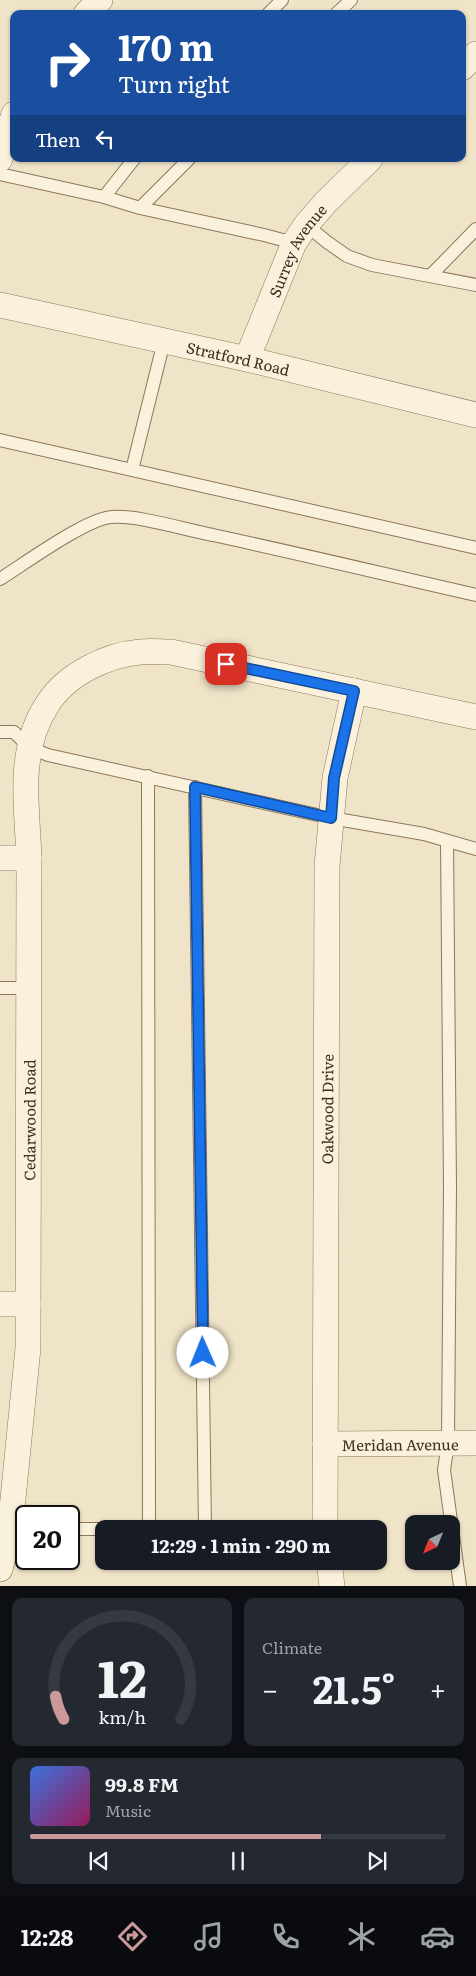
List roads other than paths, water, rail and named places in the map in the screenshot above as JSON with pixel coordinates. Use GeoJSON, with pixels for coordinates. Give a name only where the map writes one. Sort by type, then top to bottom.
{"type":"FeatureCollection","features":[{"type":"Feature","properties":{"kind":"street"},"geometry":{"type":"LineString","coordinates":[[90,10],[100,0]]}},
{"type":"Feature","properties":{"kind":"street"},"geometry":{"type":"LineString","coordinates":[[466,64],[476,54]]}},
{"type":"Feature","properties":{"kind":"street"},"geometry":{"type":"LineString","coordinates":[[0,159],[10,127]]}},
{"type":"Feature","properties":{"kind":"street","name":"Surrey Avenue"},"geometry":{"type":"LineString","coordinates":[[247,359],[300,234],[326,202],[367,162]]}},
{"type":"Feature","properties":{"kind":"street","name":"Stratford Road"},"geometry":{"type":"LineString","coordinates":[[0,305],[247,359],[476,415]]}},
{"type":"Feature","properties":{"kind":"street","name":"Cedarwood Road"},"geometry":{"type":"LineString","coordinates":[[15,1517],[7,1486],[28,1348],[30,988],[26,778],[30,748],[46,705],[70,681],[87,669],[113,657],[140,652],[170,652],[476,716]]}},
{"type":"Feature","properties":{"kind":"street","name":"Oakwood Drive"},"geometry":{"type":"LineString","coordinates":[[325,1520],[327,866],[334,778],[354,691]]}},
{"type":"Feature","properties":{"kind":"street"},"geometry":{"type":"LineString","coordinates":[[0,858],[29,858]]}},
{"type":"Feature","properties":{"kind":"street"},"geometry":{"type":"LineString","coordinates":[[0,1304],[28,1304]]}},
{"type":"Feature","properties":{"kind":"street","name":"Meridan Avenue"},"geometry":{"type":"LineString","coordinates":[[325,1444],[476,1443]]}},
{"type":"Feature","properties":{"kind":"street","name":"Cedarwood Road"},"geometry":{"type":"LineString","coordinates":[[0,1569],[15,1536]]}},
{"type":"Feature","properties":{"kind":"street"},"geometry":{"type":"LineString","coordinates":[[330,1570],[332,1586]]}},
{"type":"Feature","properties":{"kind":"lane"},"geometry":{"type":"LineString","coordinates":[[272,10],[282,0]]}},
{"type":"Feature","properties":{"kind":"lane"},"geometry":{"type":"LineString","coordinates":[[340,10],[350,0]]}},
{"type":"Feature","properties":{"kind":"lane"},"geometry":{"type":"LineString","coordinates":[[104,198],[132,162]]}},
{"type":"Feature","properties":{"kind":"lane"},"geometry":{"type":"LineString","coordinates":[[140,208],[186,162]]}},
{"type":"Feature","properties":{"kind":"lane"},"geometry":{"type":"LineString","coordinates":[[0,174],[140,208],[264,235],[300,234],[327,242],[347,256],[372,265],[476,285]]}},
{"type":"Feature","properties":{"kind":"lane"},"geometry":{"type":"LineString","coordinates":[[431,275],[476,230]]}},
{"type":"Feature","properties":{"kind":"lane"},"geometry":{"type":"LineString","coordinates":[[132,470],[164,341]]}},
{"type":"Feature","properties":{"kind":"lane"},"geometry":{"type":"LineString","coordinates":[[0,440],[476,548]]}},
{"type":"Feature","properties":{"kind":"lane"},"geometry":{"type":"LineString","coordinates":[[0,579],[63,539],[95,522],[112,517],[135,519],[248,543],[476,595]]}},
{"type":"Feature","properties":{"kind":"lane"},"geometry":{"type":"LineString","coordinates":[[0,732],[14,732],[30,748],[48,755],[331,818],[424,834],[476,849]]}},
{"type":"Feature","properties":{"kind":"lane"},"geometry":{"type":"LineString","coordinates":[[148,776],[149,1520]]}},
{"type":"Feature","properties":{"kind":"lane"},"geometry":{"type":"LineString","coordinates":[[195,787],[205,1520]]}},
{"type":"Feature","properties":{"kind":"lane"},"geometry":{"type":"LineString","coordinates":[[447,841],[450,1176],[448,1443],[444,1470],[460,1586]]}},
{"type":"Feature","properties":{"kind":"lane"},"geometry":{"type":"LineString","coordinates":[[0,988],[30,988]]}},
{"type":"Feature","properties":{"kind":"lane"},"geometry":{"type":"LineString","coordinates":[[80,1529],[95,1529]]}}]}
